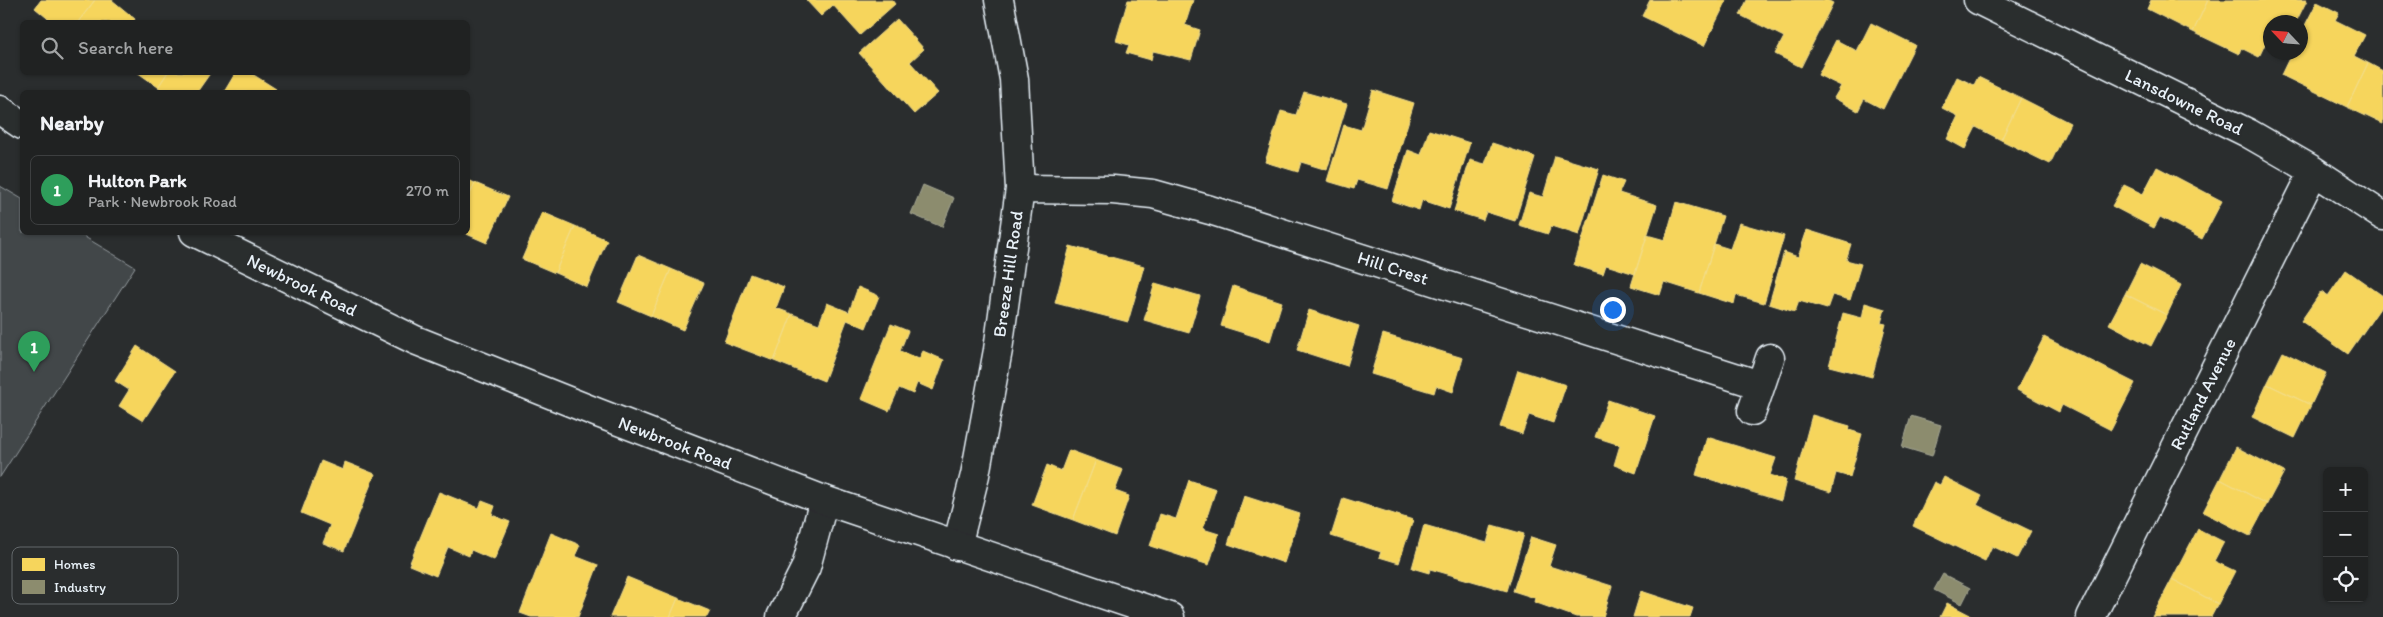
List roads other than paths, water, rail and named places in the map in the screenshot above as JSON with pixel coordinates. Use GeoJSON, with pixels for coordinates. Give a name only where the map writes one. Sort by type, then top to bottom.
{"type":"FeatureCollection","features":[{"type":"Feature","properties":{"kind":"main road","name":"Breeze Hill Road"},"geometry":{"type":"LineString","coordinates":[[957,546],[975,475],[998,350],[1020,189],[1014,79],[1000,0]]}},
{"type":"Feature","properties":{"kind":"main road","name":"Lansdowne Road"},"geometry":{"type":"LineString","coordinates":[[1978,0],[2248,133],[2314,171],[2383,216]]}},
{"type":"Feature","properties":{"kind":"main road"},"geometry":{"type":"LineString","coordinates":[[0,110],[20,124]]}},
{"type":"Feature","properties":{"kind":"main road","name":"Rutland Avenue"},"geometry":{"type":"LineString","coordinates":[[2091,617],[2314,171]]}},
{"type":"Feature","properties":{"kind":"main road","name":"Hill Crest"},"geometry":{"type":"LineString","coordinates":[[1020,189],[1113,190],[1153,194],[1210,210],[1760,385]]}},
{"type":"Feature","properties":{"kind":"main road","name":"Newbrook Road"},"geometry":{"type":"LineString","coordinates":[[200,235],[415,340],[824,500],[1170,617]]}},
{"type":"Feature","properties":{"kind":"main road"},"geometry":{"type":"LineString","coordinates":[[1752,411],[1770,358]]}},
{"type":"Feature","properties":{"kind":"main road"},"geometry":{"type":"LineString","coordinates":[[781,617],[806,566],[824,500]]}},
{"type":"Feature","properties":{"kind":"place","name":"Hulton Park"},"geometry":{"type":"Point","coordinates":[34,372]}}]}
